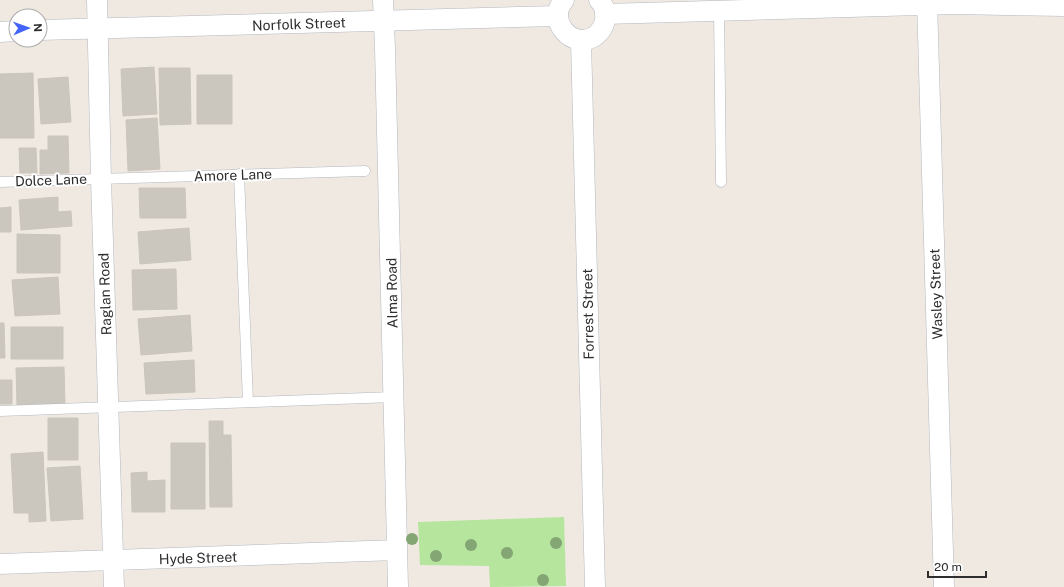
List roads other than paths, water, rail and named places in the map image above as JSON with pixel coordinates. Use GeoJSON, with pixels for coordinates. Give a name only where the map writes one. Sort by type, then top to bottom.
{"type":"FeatureCollection","features":[{"type":"Feature","properties":{"kind":"street","name":"Raglan Road"},"geometry":{"type":"LineString","coordinates":[[97,0],[114,587]]}},
{"type":"Feature","properties":{"kind":"street","name":"Alma Road"},"geometry":{"type":"LineString","coordinates":[[383,0],[398,587]]}},
{"type":"Feature","properties":{"kind":"street"},"geometry":{"type":"LineString","coordinates":[[561,8],[560,28],[569,37],[581,40],[591,38],[599,32],[604,24],[602,7],[719,11],[746,5],[927,2],[1064,6]]}},
{"type":"Feature","properties":{"kind":"street","name":"Wasley Street"},"geometry":{"type":"LineString","coordinates":[[927,2],[944,587]]}},
{"type":"Feature","properties":{"kind":"street","name":"Norfolk Street"},"geometry":{"type":"LineString","coordinates":[[48,30],[384,21],[561,8]]}},
{"type":"Feature","properties":{"kind":"street","name":"Forrest Street"},"geometry":{"type":"LineString","coordinates":[[581,40],[595,587]]}},
{"type":"Feature","properties":{"kind":"street","name":"Hyde Street"},"geometry":{"type":"LineString","coordinates":[[0,564],[397,550]]}},
{"type":"Feature","properties":{"kind":"lane"},"geometry":{"type":"LineString","coordinates":[[719,11],[721,182]]}},
{"type":"Feature","properties":{"kind":"lane","name":"Amore Lane"},"geometry":{"type":"LineString","coordinates":[[101,179],[366,171]]}},
{"type":"Feature","properties":{"kind":"lane"},"geometry":{"type":"LineString","coordinates":[[240,174],[248,402]]}},
{"type":"Feature","properties":{"kind":"lane","name":"Dolce Lane"},"geometry":{"type":"LineString","coordinates":[[0,182],[101,179]]}},
{"type":"Feature","properties":{"kind":"lane"},"geometry":{"type":"LineString","coordinates":[[0,411],[394,397]]}}]}
